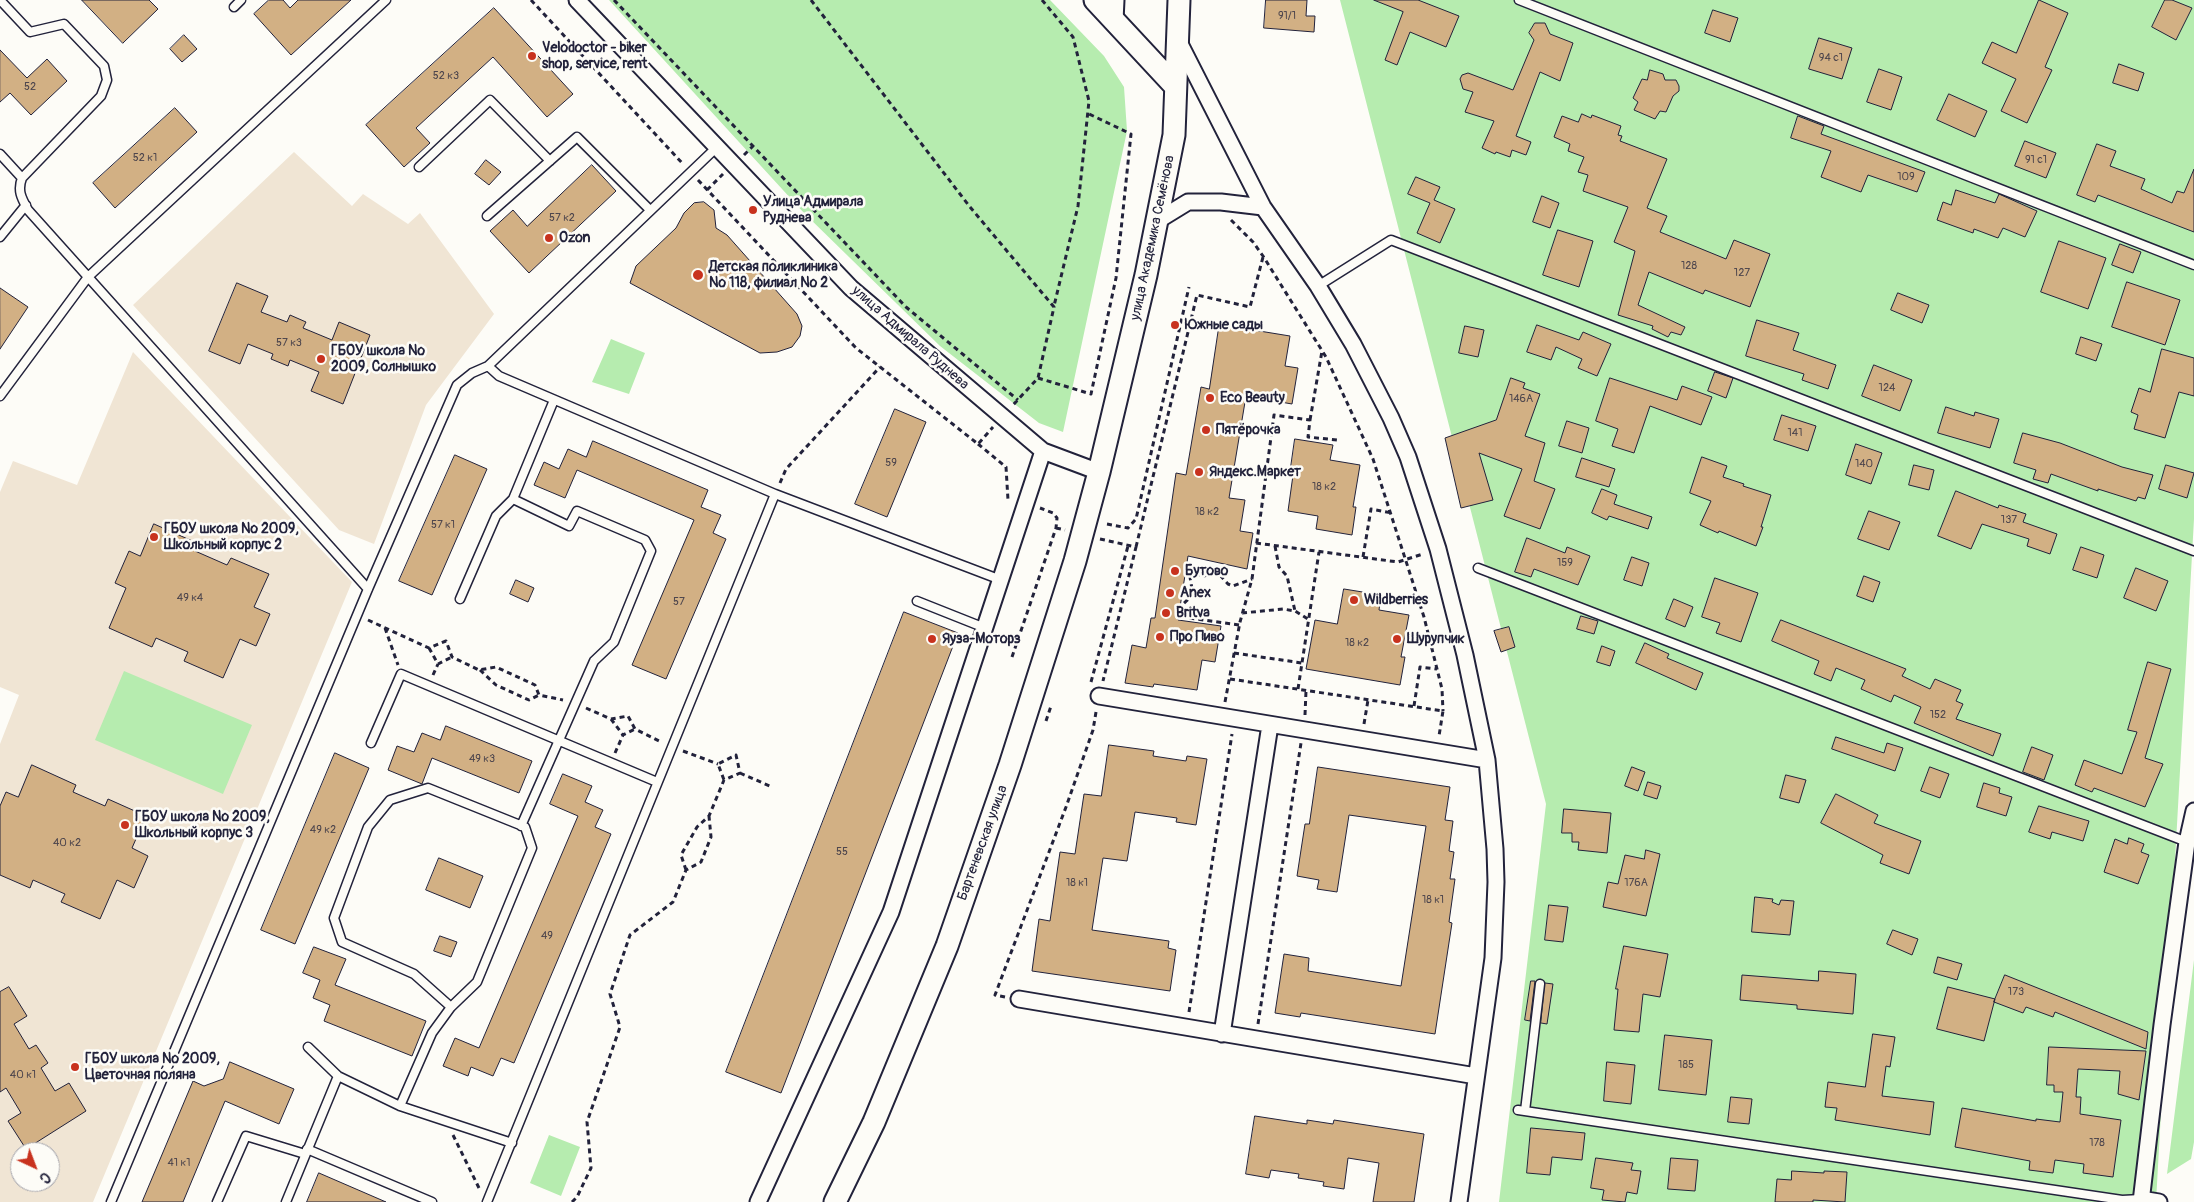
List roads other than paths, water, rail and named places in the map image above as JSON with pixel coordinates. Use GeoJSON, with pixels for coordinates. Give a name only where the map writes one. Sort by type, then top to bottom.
{"type":"FeatureCollection","features":[{"type":"Feature","properties":{"kind":"main road"},"geometry":{"type":"LineString","coordinates":[[1095,0],[1115,10],[1175,86]]}},
{"type":"Feature","properties":{"kind":"main road","name":"улица Академика Семёнова"},"geometry":{"type":"LineString","coordinates":[[1099,472],[1157,221],[1174,135],[1179,0]]}},
{"type":"Feature","properties":{"kind":"main road","name":"Бартеневская улица"},"geometry":{"type":"LineString","coordinates":[[835,1202],[874,1122],[946,946],[1010,765],[1075,561],[1099,472]]}},
{"type":"Feature","properties":{"kind":"street","name":"улица Адмирала Руднева"},"geometry":{"type":"LineString","coordinates":[[577,0],[852,288],[1043,451],[1099,472]]}},
{"type":"Feature","properties":{"kind":"street"},"geometry":{"type":"LineString","coordinates":[[1177,38],[1263,207],[1318,286],[1352,344],[1391,418],[1408,457],[1438,549],[1467,664],[1487,760],[1496,849],[1495,928],[1459,1202]]}},
{"type":"Feature","properties":{"kind":"street"},"geometry":{"type":"LineString","coordinates":[[1157,221],[1188,202],[1221,202],[1263,207]]}},
{"type":"Feature","properties":{"kind":"street"},"geometry":{"type":"LineString","coordinates":[[758,1202],[891,912],[1043,451]]}},
{"type":"Feature","properties":{"kind":"street"},"geometry":{"type":"LineString","coordinates":[[1094,693],[1228,718],[1487,760]]}},
{"type":"Feature","properties":{"kind":"street"},"geometry":{"type":"LineString","coordinates":[[1222,1034],[1270,725]]}},
{"type":"Feature","properties":{"kind":"street"},"geometry":{"type":"LineString","coordinates":[[2159,1202],[2141,1201],[2187,842],[2194,811]]}},
{"type":"Feature","properties":{"kind":"street"},"geometry":{"type":"LineString","coordinates":[[1019,999],[1476,1076]]}},
{"type":"Feature","properties":{"kind":"lane"},"geometry":{"type":"LineString","coordinates":[[0,0],[30,32],[64,24],[104,66],[107,80],[101,96],[22,178],[19,186],[21,197],[88,277],[368,589]]}},
{"type":"Feature","properties":{"kind":"lane"},"geometry":{"type":"LineString","coordinates":[[234,7],[241,0]]}},
{"type":"Feature","properties":{"kind":"lane"},"geometry":{"type":"LineString","coordinates":[[0,396],[88,277],[386,0]]}},
{"type":"Feature","properties":{"kind":"lane"},"geometry":{"type":"LineString","coordinates":[[1519,0],[2194,265]]}},
{"type":"Feature","properties":{"kind":"lane"},"geometry":{"type":"LineString","coordinates":[[419,167],[490,100],[550,161]]}},
{"type":"Feature","properties":{"kind":"lane"},"geometry":{"type":"LineString","coordinates":[[487,216],[577,137],[650,210]]}},
{"type":"Feature","properties":{"kind":"lane"},"geometry":{"type":"LineString","coordinates":[[111,1202],[368,589],[457,385],[472,373],[488,366],[717,147]]}},
{"type":"Feature","properties":{"kind":"lane"},"geometry":{"type":"LineString","coordinates":[[0,154],[22,178]]}},
{"type":"Feature","properties":{"kind":"lane"},"geometry":{"type":"LineString","coordinates":[[0,237],[26,205]]}},
{"type":"Feature","properties":{"kind":"lane"},"geometry":{"type":"LineString","coordinates":[[1318,286],[1391,240],[2194,551]]}},
{"type":"Feature","properties":{"kind":"lane"},"geometry":{"type":"LineString","coordinates":[[488,366],[499,376],[775,494],[1001,580]]}},
{"type":"Feature","properties":{"kind":"lane"},"geometry":{"type":"LineString","coordinates":[[460,598],[496,516],[512,499],[554,400]]}},
{"type":"Feature","properties":{"kind":"lane"},"geometry":{"type":"LineString","coordinates":[[484,1198],[512,1143],[775,494]]}},
{"type":"Feature","properties":{"kind":"lane"},"geometry":{"type":"LineString","coordinates":[[512,499],[569,526],[577,511],[645,540],[651,551],[614,642],[594,661],[521,826]]}},
{"type":"Feature","properties":{"kind":"lane"},"geometry":{"type":"LineString","coordinates":[[1478,568],[2187,842]]}},
{"type":"Feature","properties":{"kind":"lane"},"geometry":{"type":"LineString","coordinates":[[917,600],[985,628]]}},
{"type":"Feature","properties":{"kind":"lane"},"geometry":{"type":"LineString","coordinates":[[371,743],[401,674],[657,782]]}},
{"type":"Feature","properties":{"kind":"lane"},"geometry":{"type":"LineString","coordinates":[[400,1106],[432,1033],[451,1007],[477,982],[532,848],[524,827],[428,788],[390,800],[368,827],[334,918],[342,942],[414,974],[451,1007]]}},
{"type":"Feature","properties":{"kind":"lane"},"geometry":{"type":"LineString","coordinates":[[1540,984],[1522,1110],[2141,1201]]}},
{"type":"Feature","properties":{"kind":"lane"},"geometry":{"type":"LineString","coordinates":[[308,1047],[338,1076],[400,1106],[512,1143]]}},
{"type":"Feature","properties":{"kind":"lane"},"geometry":{"type":"LineString","coordinates":[[286,1202],[338,1076]]}},
{"type":"Feature","properties":{"kind":"lane"},"geometry":{"type":"LineString","coordinates":[[217,1202],[246,1136],[306,1151],[432,1202]]}},
{"type":"Feature","properties":{"kind":"place","name":"Velodoctor - biker shop, service, rent"},"geometry":{"type":"Point","coordinates":[532,56]}},
{"type":"Feature","properties":{"kind":"place","name":"Улица Адмирала Руднева"},"geometry":{"type":"Point","coordinates":[753,210]}},
{"type":"Feature","properties":{"kind":"place","name":"Ozon"},"geometry":{"type":"Point","coordinates":[549,238]}},
{"type":"Feature","properties":{"kind":"place","name":"Детская поликлиника № 118, филиал № 2"},"geometry":{"type":"Point","coordinates":[698,275]}},
{"type":"Feature","properties":{"kind":"place","name":"Южные сады"},"geometry":{"type":"Point","coordinates":[1175,325]}},
{"type":"Feature","properties":{"kind":"place","name":"ГБОУ школа № 2009, Солнышко"},"geometry":{"type":"Point","coordinates":[321,359]}},
{"type":"Feature","properties":{"kind":"place","name":"Eco Beauty"},"geometry":{"type":"Point","coordinates":[1210,398]}},
{"type":"Feature","properties":{"kind":"place","name":"Пятёрочка"},"geometry":{"type":"Point","coordinates":[1206,430]}},
{"type":"Feature","properties":{"kind":"place","name":"Яндекс.Маркет"},"geometry":{"type":"Point","coordinates":[1199,472]}},
{"type":"Feature","properties":{"kind":"place","name":"ГБОУ школа № 2009, Школьный корпус 2"},"geometry":{"type":"Point","coordinates":[154,537]}},
{"type":"Feature","properties":{"kind":"place","name":"Бутово"},"geometry":{"type":"Point","coordinates":[1175,571]}},
{"type":"Feature","properties":{"kind":"place","name":"Anex"},"geometry":{"type":"Point","coordinates":[1170,593]}},
{"type":"Feature","properties":{"kind":"place","name":"Wildberries"},"geometry":{"type":"Point","coordinates":[1354,600]}},
{"type":"Feature","properties":{"kind":"place","name":"Britva"},"geometry":{"type":"Point","coordinates":[1166,613]}},
{"type":"Feature","properties":{"kind":"place","name":"Про Пиво"},"geometry":{"type":"Point","coordinates":[1160,637]}},
{"type":"Feature","properties":{"kind":"place","name":"Яуза-Моторз"},"geometry":{"type":"Point","coordinates":[932,639]}},
{"type":"Feature","properties":{"kind":"place","name":"Шурупчик"},"geometry":{"type":"Point","coordinates":[1397,639]}},
{"type":"Feature","properties":{"kind":"place","name":"ГБОУ школа № 2009, Школьный корпус 3"},"geometry":{"type":"Point","coordinates":[125,825]}},
{"type":"Feature","properties":{"kind":"place","name":"ГБОУ школа № 2009, Цветочная поляна"},"geometry":{"type":"Point","coordinates":[75,1067]}}]}
